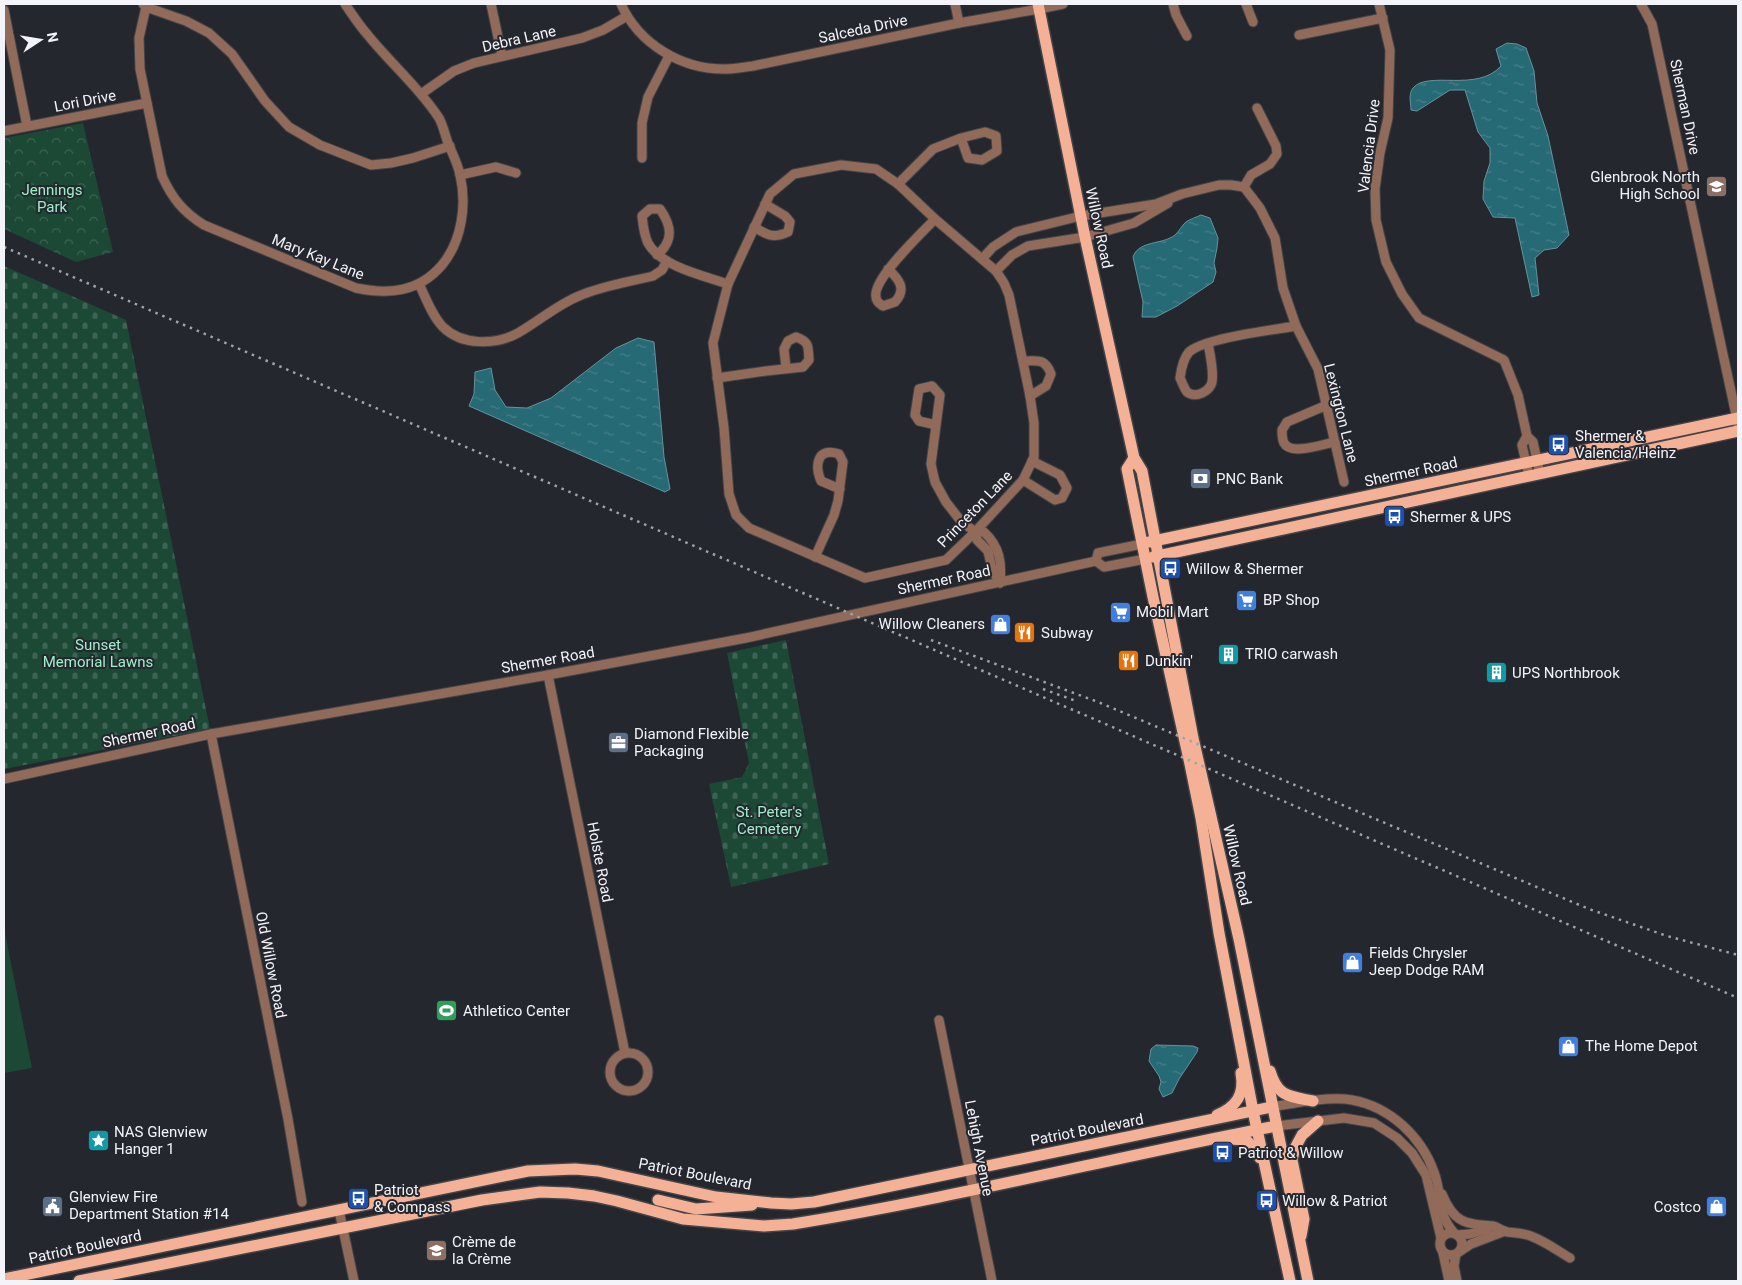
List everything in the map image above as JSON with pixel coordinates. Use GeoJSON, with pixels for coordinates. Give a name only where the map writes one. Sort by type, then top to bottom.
{"type":"FeatureCollection","features":[{"type":"Feature","properties":{"kind":"main road","name":"Willow Road"},"geometry":{"type":"LineString","coordinates":[[1039,7],[1085,237],[1134,458],[1142,471],[1193,738],[1239,939],[1308,1281]]}},
{"type":"Feature","properties":{"kind":"main road","name":"Shermer Road"},"geometry":{"type":"LineString","coordinates":[[1142,544],[1532,461],[1738,420]]}},
{"type":"Feature","properties":{"kind":"main road","name":"Shermer Road"},"geometry":{"type":"LineString","coordinates":[[1145,558],[1738,431]]}},
{"type":"Feature","properties":{"kind":"main road","name":"Willow Road"},"geometry":{"type":"LineString","coordinates":[[1134,458],[1127,469],[1196,791],[1219,933],[1253,1111],[1290,1281]]}},
{"type":"Feature","properties":{"kind":"main road"},"geometry":{"type":"LineString","coordinates":[[1185,1126],[1224,1112],[1236,1102],[1240,1095],[1242,1078],[1223,985],[1219,933]]}},
{"type":"Feature","properties":{"kind":"main road"},"geometry":{"type":"LineString","coordinates":[[1239,939],[1246,959],[1264,1051],[1273,1080],[1278,1090],[1286,1096],[1313,1101]]}},
{"type":"Feature","properties":{"kind":"main road","name":"Patriot Boulevard"},"geometry":{"type":"LineString","coordinates":[[4,1279],[528,1171],[582,1169],[620,1175],[716,1197],[791,1204],[814,1202],[1272,1107]]}},
{"type":"Feature","properties":{"kind":"main road"},"geometry":{"type":"LineString","coordinates":[[1300,1242],[1304,1219],[1292,1160],[1295,1148],[1302,1135],[1318,1121]]}},
{"type":"Feature","properties":{"kind":"main road"},"geometry":{"type":"LineString","coordinates":[[657,1205],[684,1219],[774,1226],[821,1220],[973,1190],[1276,1126]]}},
{"type":"Feature","properties":{"kind":"main road"},"geometry":{"type":"LineString","coordinates":[[1215,1138],[1246,1140],[1258,1155],[1267,1176]]}},
{"type":"Feature","properties":{"kind":"main road"},"geometry":{"type":"LineString","coordinates":[[649,1182],[654,1190],[657,1205]]}},
{"type":"Feature","properties":{"kind":"main road"},"geometry":{"type":"LineString","coordinates":[[79,1281],[482,1200],[540,1192],[594,1196],[696,1210],[771,1203]]}},
{"type":"Feature","properties":{"kind":"street","name":"Mary Kay Lane"},"geometry":{"type":"LineString","coordinates":[[145,5],[139,38],[140,69],[162,176],[170,192],[189,216],[204,225],[356,288],[375,292],[392,292],[419,284],[437,271],[449,257],[457,237],[463,211],[460,175],[440,120],[345,4]]}},
{"type":"Feature","properties":{"kind":"street"},"geometry":{"type":"LineString","coordinates":[[491,4],[502,56]]}},
{"type":"Feature","properties":{"kind":"street","name":"Salceda Drive"},"geometry":{"type":"LineString","coordinates":[[621,4],[627,16],[645,38],[669,56],[694,66],[726,70],[1039,7],[1063,4]]}},
{"type":"Feature","properties":{"kind":"street"},"geometry":{"type":"LineString","coordinates":[[955,4],[959,23]]}},
{"type":"Feature","properties":{"kind":"street"},"geometry":{"type":"LineString","coordinates":[[1174,4],[1176,15],[1187,36]]}},
{"type":"Feature","properties":{"kind":"street"},"geometry":{"type":"LineString","coordinates":[[1246,4],[1253,22]]}},
{"type":"Feature","properties":{"kind":"street","name":"Valencia Drive"},"geometry":{"type":"LineString","coordinates":[[1379,4],[1390,50],[1388,118],[1380,153],[1375,189],[1376,220],[1386,262],[1402,294],[1419,318],[1504,360],[1518,395],[1527,436],[1533,442],[1532,461],[1534,475]]}},
{"type":"Feature","properties":{"kind":"street","name":"Sherman Drive"},"geometry":{"type":"LineString","coordinates":[[1641,4],[1652,24],[1738,420]]}},
{"type":"Feature","properties":{"kind":"street"},"geometry":{"type":"LineString","coordinates":[[145,5],[186,21],[209,33],[232,54],[265,101],[289,127],[320,144],[371,165],[413,158],[450,146]]}},
{"type":"Feature","properties":{"kind":"street"},"geometry":{"type":"LineString","coordinates":[[4,10],[27,126]]}},
{"type":"Feature","properties":{"kind":"street","name":"Debra Lane"},"geometry":{"type":"LineString","coordinates":[[420,94],[454,71],[474,63],[582,38],[603,30],[627,16]]}},
{"type":"Feature","properties":{"kind":"street"},"geometry":{"type":"LineString","coordinates":[[1299,35],[1383,18]]}},
{"type":"Feature","properties":{"kind":"street"},"geometry":{"type":"LineString","coordinates":[[642,158],[642,123],[648,97],[669,56]]}},
{"type":"Feature","properties":{"kind":"street","name":"Lori Drive"},"geometry":{"type":"LineString","coordinates":[[4,131],[147,103]]}},
{"type":"Feature","properties":{"kind":"street"},"geometry":{"type":"LineString","coordinates":[[982,259],[993,247],[1016,232],[1081,216],[1156,204],[1173,197],[1219,185],[1244,187],[1251,175],[1270,164],[1277,154],[1276,146],[1257,108]]}},
{"type":"Feature","properties":{"kind":"street"},"geometry":{"type":"LineString","coordinates":[[898,184],[933,149],[961,138]]}},
{"type":"Feature","properties":{"kind":"street","name":"Princeton Lane"},"geometry":{"type":"LineString","coordinates":[[840,165],[876,169],[898,184],[935,219],[996,271],[1010,295],[1034,423],[1034,457],[1023,480],[976,532],[946,560],[865,578],[749,528],[736,515],[729,494],[724,428],[713,343],[728,284],[770,194],[794,174],[840,165]]}},
{"type":"Feature","properties":{"kind":"street"},"geometry":{"type":"LineString","coordinates":[[460,175],[496,167],[516,173]]}},
{"type":"Feature","properties":{"kind":"street","name":"Lexington Lane"},"geometry":{"type":"LineString","coordinates":[[1244,187],[1260,208],[1275,238],[1283,288],[1296,326],[1318,369],[1344,482]]}},
{"type":"Feature","properties":{"kind":"street"},"geometry":{"type":"LineString","coordinates":[[996,271],[1012,255],[1028,246],[1085,237],[1140,220],[1166,206],[1173,197]]}},
{"type":"Feature","properties":{"kind":"street"},"geometry":{"type":"LineString","coordinates":[[754,227],[766,234],[778,237],[788,232],[790,222],[785,216],[765,204]]}},
{"type":"Feature","properties":{"kind":"street"},"geometry":{"type":"LineString","coordinates":[[1136,208],[1140,220]]}},
{"type":"Feature","properties":{"kind":"street"},"geometry":{"type":"LineString","coordinates":[[658,255],[669,242],[670,230],[666,218],[660,209],[650,209],[642,216],[644,230],[648,244],[658,255],[667,261],[728,284]]}},
{"type":"Feature","properties":{"kind":"street"},"geometry":{"type":"LineString","coordinates":[[888,269],[935,219]]}},
{"type":"Feature","properties":{"kind":"street"},"geometry":{"type":"LineString","coordinates":[[419,284],[431,309],[443,327],[467,339],[480,342],[498,341],[516,334],[581,295],[653,276],[662,270],[667,261]]}},
{"type":"Feature","properties":{"kind":"street"},"geometry":{"type":"LineString","coordinates":[[1208,343],[1213,378],[1211,386],[1206,391],[1197,395],[1192,394],[1187,391],[1180,378],[1186,356],[1191,350],[1208,343],[1296,326]]}},
{"type":"Feature","properties":{"kind":"street"},"geometry":{"type":"LineString","coordinates":[[1023,361],[1041,361],[1048,366],[1050,374],[1046,386],[1030,396]]}},
{"type":"Feature","properties":{"kind":"street"},"geometry":{"type":"LineString","coordinates":[[717,378],[786,368]]}},
{"type":"Feature","properties":{"kind":"street"},"geometry":{"type":"LineString","coordinates":[[1327,405],[1287,422],[1282,430],[1284,442],[1288,447],[1299,450],[1335,442]]}},
{"type":"Feature","properties":{"kind":"street"},"geometry":{"type":"LineString","coordinates":[[936,425],[931,464],[935,482],[946,502],[960,520],[976,532],[977,540],[988,551],[992,569],[1000,583]]}},
{"type":"Feature","properties":{"kind":"street"},"geometry":{"type":"LineString","coordinates":[[1023,480],[1055,500],[1062,498],[1067,488],[1060,476],[1032,461]]}},
{"type":"Feature","properties":{"kind":"street"},"geometry":{"type":"LineString","coordinates":[[815,557],[834,514],[840,489]]}},
{"type":"Feature","properties":{"kind":"street","name":"Shermer Road"},"geometry":{"type":"LineString","coordinates":[[1096,561],[1098,553],[1142,544]]}},
{"type":"Feature","properties":{"kind":"street","name":"Shermer Road"},"geometry":{"type":"LineString","coordinates":[[4,780],[211,734],[548,676],[739,640],[1096,561],[1104,567],[1145,558]]}},
{"type":"Feature","properties":{"kind":"street","name":"Holste Road"},"geometry":{"type":"LineString","coordinates":[[548,676],[625,1054]]}},
{"type":"Feature","properties":{"kind":"street","name":"Old Willow Road"},"geometry":{"type":"LineString","coordinates":[[211,734],[288,1119],[302,1202]]}},
{"type":"Feature","properties":{"kind":"street","name":"Lehigh Avenue"},"geometry":{"type":"LineString","coordinates":[[939,1020],[992,1281]]}},
{"type":"Feature","properties":{"kind":"street"},"geometry":{"type":"LineString","coordinates":[[625,1054],[640,1056],[647,1066],[647,1078],[640,1088],[622,1090],[617,1087],[611,1077],[612,1065],[619,1056],[625,1054]]}},
{"type":"Feature","properties":{"kind":"street","name":"Patriot Boulevard"},"geometry":{"type":"LineString","coordinates":[[1272,1107],[1313,1101],[1351,1100],[1376,1108],[1395,1118],[1422,1146],[1438,1183],[1445,1223],[1462,1243],[1454,1266],[1458,1281]]}},
{"type":"Feature","properties":{"kind":"street"},"geometry":{"type":"LineString","coordinates":[[1276,1126],[1344,1118],[1374,1123],[1397,1138],[1412,1153],[1426,1175],[1441,1238],[1439,1244],[1443,1253],[1449,1281]]}},
{"type":"Feature","properties":{"kind":"street"},"geometry":{"type":"LineString","coordinates":[[1438,1183],[1451,1212],[1460,1220],[1478,1226],[1496,1226],[1506,1232]]}},
{"type":"Feature","properties":{"kind":"street"},"geometry":{"type":"LineString","coordinates":[[339,1210],[354,1281]]}},
{"type":"Feature","properties":{"kind":"street"},"geometry":{"type":"LineString","coordinates":[[1441,1238],[1446,1234],[1470,1234],[1496,1226]]}},
{"type":"Feature","properties":{"kind":"street"},"geometry":{"type":"LineString","coordinates":[[1443,1253],[1450,1256],[1472,1244],[1506,1232],[1520,1232],[1534,1237],[1570,1258]]}},
{"type":"Feature","properties":{"kind":"green space","name":"Jennings Park"},"geometry":{"type":"Polygon","coordinates":[[[83,123],[113,252],[76,262],[4,229],[4,138],[83,123]]]}},
{"type":"Feature","properties":{"kind":"green space","name":"Sunset Memorial Lawns"},"geometry":{"type":"Polygon","coordinates":[[[4,266],[126,320],[210,729],[4,769],[4,266]]]}},
{"type":"Feature","properties":{"kind":"green space","name":"St. Peter's Cemetery"},"geometry":{"type":"Polygon","coordinates":[[[786,640],[829,864],[731,887],[709,784],[742,777],[749,763],[727,653],[786,640]]]}},
{"type":"Feature","properties":{"kind":"green space"},"geometry":{"type":"Polygon","coordinates":[[[4,928],[32,1068],[4,1073],[4,928]]]}},
{"type":"Feature","properties":{"kind":"water"},"geometry":{"type":"Polygon","coordinates":[[[1507,43],[1517,44],[1526,48],[1534,71],[1537,103],[1548,136],[1569,235],[1557,248],[1544,250],[1535,258],[1539,295],[1532,297],[1515,218],[1493,217],[1483,199],[1484,181],[1490,163],[1490,148],[1478,132],[1465,90],[1450,90],[1417,111],[1411,110],[1411,90],[1420,83],[1467,80],[1491,74],[1501,66],[1496,49],[1507,43]]]}},
{"type":"Feature","properties":{"kind":"water"},"geometry":{"type":"Polygon","coordinates":[[[1201,215],[1210,218],[1218,238],[1214,263],[1216,272],[1213,282],[1177,306],[1156,317],[1142,317],[1143,302],[1133,257],[1144,246],[1173,237],[1186,222],[1201,215]]]}},
{"type":"Feature","properties":{"kind":"water"},"geometry":{"type":"Polygon","coordinates":[[[638,338],[654,342],[664,457],[670,489],[665,492],[469,406],[474,394],[475,372],[491,368],[495,390],[506,407],[527,408],[551,398],[616,348],[638,338]]]}},
{"type":"Feature","properties":{"kind":"water"},"geometry":{"type":"Polygon","coordinates":[[[1156,1045],[1193,1046],[1198,1048],[1172,1093],[1163,1097],[1159,1089],[1161,1082],[1159,1076],[1149,1061],[1151,1049],[1156,1045]]]}},
{"type":"Feature","properties":{"kind":"railway"},"geometry":{"type":"LineString","coordinates":[[4,247],[1738,998]]}},
{"type":"Feature","properties":{"kind":"railway"},"geometry":{"type":"LineString","coordinates":[[931,640],[1098,702],[1589,909],[1667,936],[1738,955]]}},
{"type":"Feature","properties":{"kind":"railway"},"geometry":{"type":"LineString","coordinates":[[1043,689],[1076,701]]}},
{"type":"Feature","properties":{"kind":"place","name":"Glenbrook North High School"},"geometry":{"type":"Point","coordinates":[1716,186]}},
{"type":"Feature","properties":{"kind":"place","name":"Shermer & Valencia/Heinz"},"geometry":{"type":"Point","coordinates":[1559,445]}},
{"type":"Feature","properties":{"kind":"place","name":"PNC Bank"},"geometry":{"type":"Point","coordinates":[1200,479]}},
{"type":"Feature","properties":{"kind":"place","name":"Shermer & UPS"},"geometry":{"type":"Point","coordinates":[1394,517]}},
{"type":"Feature","properties":{"kind":"place","name":"Willow & Shermer"},"geometry":{"type":"Point","coordinates":[1170,569]}},
{"type":"Feature","properties":{"kind":"place","name":"BP Shop"},"geometry":{"type":"Point","coordinates":[1247,600]}},
{"type":"Feature","properties":{"kind":"place","name":"Mobil Mart"},"geometry":{"type":"Point","coordinates":[1120,612]}},
{"type":"Feature","properties":{"kind":"place","name":"Willow Cleaners"},"geometry":{"type":"Point","coordinates":[1001,624]}},
{"type":"Feature","properties":{"kind":"place","name":"Subway"},"geometry":{"type":"Point","coordinates":[1025,633]}},
{"type":"Feature","properties":{"kind":"place","name":"TRIO carwash"},"geometry":{"type":"Point","coordinates":[1229,654]}},
{"type":"Feature","properties":{"kind":"place","name":"Dunkin'"},"geometry":{"type":"Point","coordinates":[1129,661]}},
{"type":"Feature","properties":{"kind":"place","name":"UPS Northbrook"},"geometry":{"type":"Point","coordinates":[1496,673]}},
{"type":"Feature","properties":{"kind":"place","name":"Diamond Flexible Packaging"},"geometry":{"type":"Point","coordinates":[618,743]}},
{"type":"Feature","properties":{"kind":"place","name":"Fields Chrysler Jeep Dodge RAM"},"geometry":{"type":"Point","coordinates":[1353,962]}},
{"type":"Feature","properties":{"kind":"place","name":"Athletico Center"},"geometry":{"type":"Point","coordinates":[447,1011]}},
{"type":"Feature","properties":{"kind":"place","name":"The Home Depot"},"geometry":{"type":"Point","coordinates":[1569,1046]}},
{"type":"Feature","properties":{"kind":"place","name":"NAS Glenview Hanger 1"},"geometry":{"type":"Point","coordinates":[98,1141]}},
{"type":"Feature","properties":{"kind":"place","name":"Patriot & Willow"},"geometry":{"type":"Point","coordinates":[1222,1153]}},
{"type":"Feature","properties":{"kind":"place","name":"Patriot & Compass"},"geometry":{"type":"Point","coordinates":[358,1199]}},
{"type":"Feature","properties":{"kind":"place","name":"Willow & Patriot"},"geometry":{"type":"Point","coordinates":[1266,1201]}},
{"type":"Feature","properties":{"kind":"place","name":"Glenview Fire Department Station #14"},"geometry":{"type":"Point","coordinates":[53,1206]}},
{"type":"Feature","properties":{"kind":"place","name":"Costco"},"geometry":{"type":"Point","coordinates":[1717,1207]}},
{"type":"Feature","properties":{"kind":"place","name":"Crème de la Crème"},"geometry":{"type":"Point","coordinates":[436,1251]}}]}
